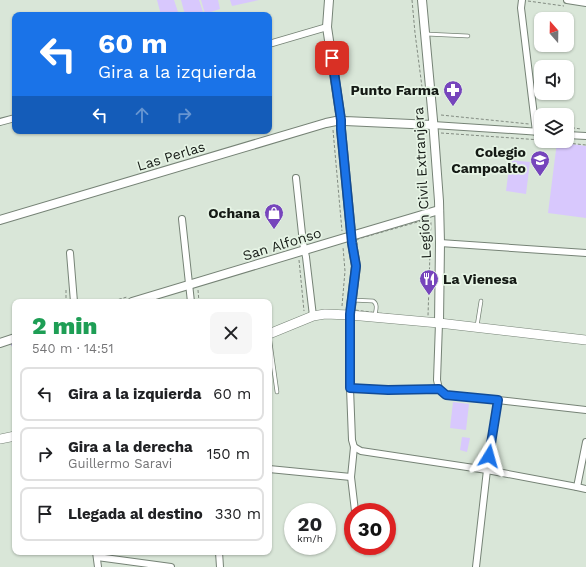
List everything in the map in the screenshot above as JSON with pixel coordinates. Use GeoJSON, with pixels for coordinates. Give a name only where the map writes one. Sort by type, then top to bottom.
{"type":"FeatureCollection","features":[{"type":"Feature","properties":{"kind":"main road"},"geometry":{"type":"LineString","coordinates":[[272,333],[313,316],[325,314],[350,314],[586,340]]}},
{"type":"Feature","properties":{"kind":"main road"},"geometry":{"type":"LineString","coordinates":[[0,439],[12,437]]}},
{"type":"Feature","properties":{"kind":"street"},"geometry":{"type":"LineString","coordinates":[[329,0],[327,27],[341,120],[356,266],[350,314],[350,388],[352,440],[354,447],[351,477],[354,503]]}},
{"type":"Feature","properties":{"kind":"street","name":"Legión Civil Extranjera"},"geometry":{"type":"LineString","coordinates":[[422,0],[439,210],[440,243],[437,380],[439,389]]}},
{"type":"Feature","properties":{"kind":"street"},"geometry":{"type":"LineString","coordinates":[[567,0],[586,3]]}},
{"type":"Feature","properties":{"kind":"street"},"geometry":{"type":"LineString","coordinates":[[525,1],[521,8],[535,108]]}},
{"type":"Feature","properties":{"kind":"street"},"geometry":{"type":"LineString","coordinates":[[272,43],[327,27]]}},
{"type":"Feature","properties":{"kind":"street"},"geometry":{"type":"LineString","coordinates":[[0,122],[12,119]]}},
{"type":"Feature","properties":{"kind":"street","name":"Las Perlas"},"geometry":{"type":"LineString","coordinates":[[0,220],[318,125],[341,120],[534,132]]}},
{"type":"Feature","properties":{"kind":"street"},"geometry":{"type":"LineString","coordinates":[[574,135],[586,136]]}},
{"type":"Feature","properties":{"kind":"street"},"geometry":{"type":"LineString","coordinates":[[296,178],[313,316]]}},
{"type":"Feature","properties":{"kind":"street","name":"San Alfonso"},"geometry":{"type":"LineString","coordinates":[[142,299],[439,210]]}},
{"type":"Feature","properties":{"kind":"street"},"geometry":{"type":"LineString","coordinates":[[182,219],[191,299]]}},
{"type":"Feature","properties":{"kind":"street"},"geometry":{"type":"LineString","coordinates":[[440,243],[586,253]]}},
{"type":"Feature","properties":{"kind":"street"},"geometry":{"type":"LineString","coordinates":[[70,253],[74,299]]}},
{"type":"Feature","properties":{"kind":"street"},"geometry":{"type":"LineString","coordinates":[[0,343],[12,339]]}},
{"type":"Feature","properties":{"kind":"street"},"geometry":{"type":"LineString","coordinates":[[400,390],[439,389],[446,395],[586,410]]}},
{"type":"Feature","properties":{"kind":"street"},"geometry":{"type":"LineString","coordinates":[[476,567],[487,470],[498,400]]}},
{"type":"Feature","properties":{"kind":"street"},"geometry":{"type":"LineString","coordinates":[[577,487],[586,442]]}},
{"type":"Feature","properties":{"kind":"street"},"geometry":{"type":"LineString","coordinates":[[354,447],[361,450],[487,470],[586,489]]}},
{"type":"Feature","properties":{"kind":"street"},"geometry":{"type":"LineString","coordinates":[[272,469],[351,477]]}},
{"type":"Feature","properties":{"kind":"street"},"geometry":{"type":"LineString","coordinates":[[98,567],[97,555],[171,567]]}},
{"type":"Feature","properties":{"kind":"street"},"geometry":{"type":"LineString","coordinates":[[219,555],[220,567]]}},
{"type":"Feature","properties":{"kind":"lane"},"geometry":{"type":"LineString","coordinates":[[424,34],[468,36]]}},
{"type":"Feature","properties":{"kind":"lane"},"geometry":{"type":"LineString","coordinates":[[352,300],[375,302],[375,317]]}},
{"type":"Feature","properties":{"kind":"lane"},"geometry":{"type":"LineString","coordinates":[[476,328],[481,301]]}},
{"type":"Feature","properties":{"kind":"lane"},"geometry":{"type":"LineString","coordinates":[[272,356],[277,392]]}},
{"type":"Feature","properties":{"kind":"lane"},"geometry":{"type":"LineString","coordinates":[[350,388],[400,390]]}},
{"type":"Feature","properties":{"kind":"path","name":"Legión Civil Extranjera"},"geometry":{"type":"LineString","coordinates":[[412,0],[423,92]]}},
{"type":"Feature","properties":{"kind":"path"},"geometry":{"type":"LineString","coordinates":[[525,1],[564,6]]}},
{"type":"Feature","properties":{"kind":"path"},"geometry":{"type":"LineString","coordinates":[[441,116],[529,124]]}},
{"type":"Feature","properties":{"kind":"path"},"geometry":{"type":"LineString","coordinates":[[332,128],[341,233]]}},
{"type":"Feature","properties":{"kind":"path"},"geometry":{"type":"LineString","coordinates":[[574,128],[586,129]]}},
{"type":"Feature","properties":{"kind":"path"},"geometry":{"type":"LineString","coordinates":[[439,135],[441,133],[534,140]]}},
{"type":"Feature","properties":{"kind":"path"},"geometry":{"type":"LineString","coordinates":[[574,144],[586,145]]}},
{"type":"Feature","properties":{"kind":"path","name":"Legión Civil Extranjera"},"geometry":{"type":"LineString","coordinates":[[428,316],[432,236],[430,220]]}},
{"type":"Feature","properties":{"kind":"path"},"geometry":{"type":"LineString","coordinates":[[341,309],[345,271],[343,245]]}},
{"type":"Feature","properties":{"kind":"path"},"geometry":{"type":"LineString","coordinates":[[298,258],[304,313]]}},
{"type":"Feature","properties":{"kind":"path"},"geometry":{"type":"LineString","coordinates":[[198,291],[199,299]]}},
{"type":"Feature","properties":{"kind":"shaded area"},"geometry":{"type":"Polygon","coordinates":[[[157,0],[174,0],[178,12],[160,12],[157,0]]]}},
{"type":"Feature","properties":{"kind":"shaded area"},"geometry":{"type":"Polygon","coordinates":[[[181,0],[199,0],[203,12],[184,12],[181,0]]]}},
{"type":"Feature","properties":{"kind":"shaded area"},"geometry":{"type":"Polygon","coordinates":[[[201,0],[218,0],[220,9],[211,12],[204,12],[201,0]]]}},
{"type":"Feature","properties":{"kind":"shaded area"},"geometry":{"type":"Polygon","coordinates":[[[230,0],[259,0],[232,6],[230,0]]]}},
{"type":"Feature","properties":{"kind":"shaded area"},"geometry":{"type":"Polygon","coordinates":[[[574,144],[586,146],[586,218],[548,213],[556,148],[574,148],[574,144]]]}},
{"type":"Feature","properties":{"kind":"shaded area"},"geometry":{"type":"Polygon","coordinates":[[[510,160],[530,162],[526,194],[506,191],[510,160]]]}},
{"type":"Feature","properties":{"kind":"shaded area"},"geometry":{"type":"Polygon","coordinates":[[[453,402],[469,404],[466,430],[450,428],[453,402]]]}},
{"type":"Feature","properties":{"kind":"shaded area"},"geometry":{"type":"Polygon","coordinates":[[[462,437],[470,438],[467,452],[460,450],[462,437]]]}},
{"type":"Feature","properties":{"kind":"place","name":"Punto Farma"},"geometry":{"type":"Point","coordinates":[453,107]}},
{"type":"Feature","properties":{"kind":"place","name":"Colegio Campoalto"},"geometry":{"type":"Point","coordinates":[540,177]}},
{"type":"Feature","properties":{"kind":"place","name":"Ochana"},"geometry":{"type":"Point","coordinates":[274,230]}},
{"type":"Feature","properties":{"kind":"place","name":"La Vienesa"},"geometry":{"type":"Point","coordinates":[429,296]}},
{"type":"Feature","properties":{"kind":"route"},"geometry":{"type":"LineString","coordinates":[[332,58],[341,120],[352,243],[356,266],[350,314],[350,388],[388,390],[439,389],[446,395],[498,400],[489,456]]}}]}
